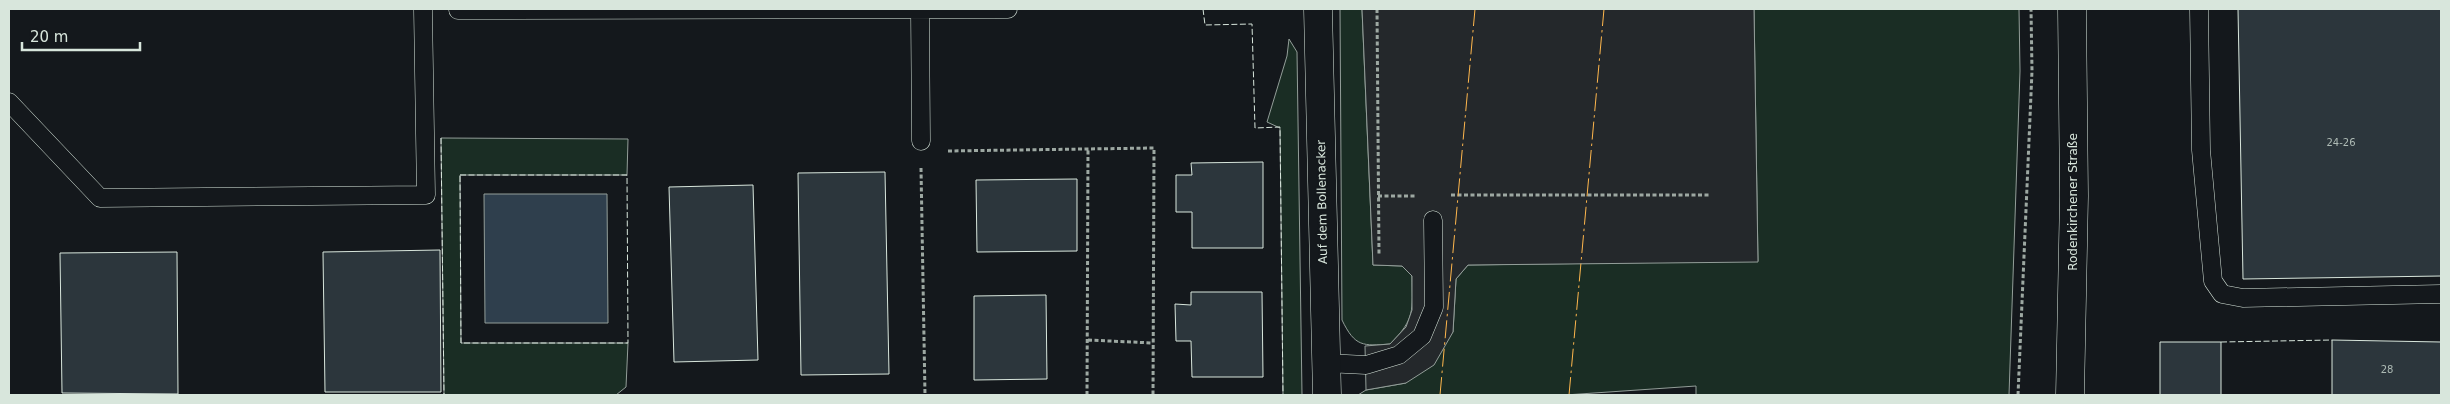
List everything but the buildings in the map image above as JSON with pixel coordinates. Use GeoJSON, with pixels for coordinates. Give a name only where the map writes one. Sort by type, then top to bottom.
{"type":"FeatureCollection","features":[{"type":"Feature","properties":{"kind":"street","name":"Auf dem Bollenacker"},"geometry":{"type":"LineString","coordinates":[[1318,9],[1326,395]]}},
{"type":"Feature","properties":{"kind":"street","name":"Rodenkirchener Straße"},"geometry":{"type":"LineString","coordinates":[[2070,395],[2074,196],[2072,9]]}},
{"type":"Feature","properties":{"kind":"lane"},"geometry":{"type":"LineString","coordinates":[[9,102],[100,198],[426,195],[423,9]]}},
{"type":"Feature","properties":{"kind":"lane"},"geometry":{"type":"LineString","coordinates":[[458,10],[1008,9]]}},
{"type":"Feature","properties":{"kind":"lane"},"geometry":{"type":"LineString","coordinates":[[2200,9],[2201,150],[2213,281],[2222,294],[2243,298],[2441,294]]}},
{"type":"Feature","properties":{"kind":"lane"},"geometry":{"type":"LineString","coordinates":[[920,10],[921,146]]}},
{"type":"Feature","properties":{"kind":"lane"},"geometry":{"type":"LineString","coordinates":[[1326,363],[1366,365],[1399,355],[1422,336],[1434,307],[1433,220]]}},
{"type":"Feature","properties":{"kind":"path"},"geometry":{"type":"LineString","coordinates":[[1377,9],[1379,255]]}},
{"type":"Feature","properties":{"kind":"path"},"geometry":{"type":"LineString","coordinates":[[2018,395],[2032,71],[2031,9]]}},
{"type":"Feature","properties":{"kind":"path"},"geometry":{"type":"LineString","coordinates":[[925,395],[921,146],[1088,149],[1154,148],[1153,395]]}},
{"type":"Feature","properties":{"kind":"path"},"geometry":{"type":"LineString","coordinates":[[1087,395],[1088,149]]}},
{"type":"Feature","properties":{"kind":"path"},"geometry":{"type":"LineString","coordinates":[[1443,196],[1710,194]]}},
{"type":"Feature","properties":{"kind":"path"},"geometry":{"type":"LineString","coordinates":[[1378,196],[1424,196]]}},
{"type":"Feature","properties":{"kind":"path"},"geometry":{"type":"LineString","coordinates":[[1088,340],[1153,343]]}},
{"type":"Feature","properties":{"kind":"green space"},"geometry":{"type":"Polygon","coordinates":[[[1340,9],[1362,9],[1373,265],[1402,266],[1412,276],[1411,313],[1404,327],[1390,344],[1373,345],[1361,343],[1351,335],[1342,320],[1340,9]]]}},
{"type":"Feature","properties":{"kind":"green space"},"geometry":{"type":"Polygon","coordinates":[[[1754,9],[2019,9],[2020,71],[2009,395],[1696,395],[1696,386],[1565,395],[1358,395],[1366,390],[1406,383],[1453,332],[1456,279],[1468,265],[1758,261],[1754,9]]]}},
{"type":"Feature","properties":{"kind":"green space"},"geometry":{"type":"Polygon","coordinates":[[[1289,39],[1297,52],[1302,395],[1283,395],[1280,128],[1267,122],[1287,56],[1289,39]]]}},
{"type":"Feature","properties":{"kind":"green space"},"geometry":{"type":"Polygon","coordinates":[[[441,138],[628,139],[627,175],[460,175],[461,343],[628,343],[626,387],[616,395],[444,395],[441,138]]]}},
{"type":"Feature","properties":{"kind":"shaded area"},"geometry":{"type":"Polygon","coordinates":[[[1362,9],[1754,9],[1758,262],[1468,265],[1456,279],[1453,332],[1434,365],[1406,383],[1366,390],[1365,346],[1390,344],[1406,327],[1412,310],[1412,276],[1402,266],[1373,265],[1362,9]]]}},
{"type":"Feature","properties":{"kind":"water"},"geometry":{"type":"Polygon","coordinates":[[[484,194],[607,194],[608,323],[485,323],[484,194]]]}},
{"type":"Feature","properties":{"kind":"fence"},"geometry":{"type":"LineString","coordinates":[[1203,9],[1205,25],[1252,24],[1255,128],[1280,127],[1283,395]]}},
{"type":"Feature","properties":{"kind":"fence"},"geometry":{"type":"LineString","coordinates":[[441,138],[444,395]]}},
{"type":"Feature","properties":{"kind":"fence"},"geometry":{"type":"LineString","coordinates":[[460,175],[627,175],[628,343],[461,343],[460,175]]}},
{"type":"Feature","properties":{"kind":"fence"},"geometry":{"type":"LineString","coordinates":[[2221,342],[2332,340]]}},
{"type":"Feature","properties":{"kind":"power"},"geometry":{"type":"LineString","coordinates":[[1440,395],[1475,9]]}},
{"type":"Feature","properties":{"kind":"power"},"geometry":{"type":"LineString","coordinates":[[1569,395],[1604,9]]}}]}
